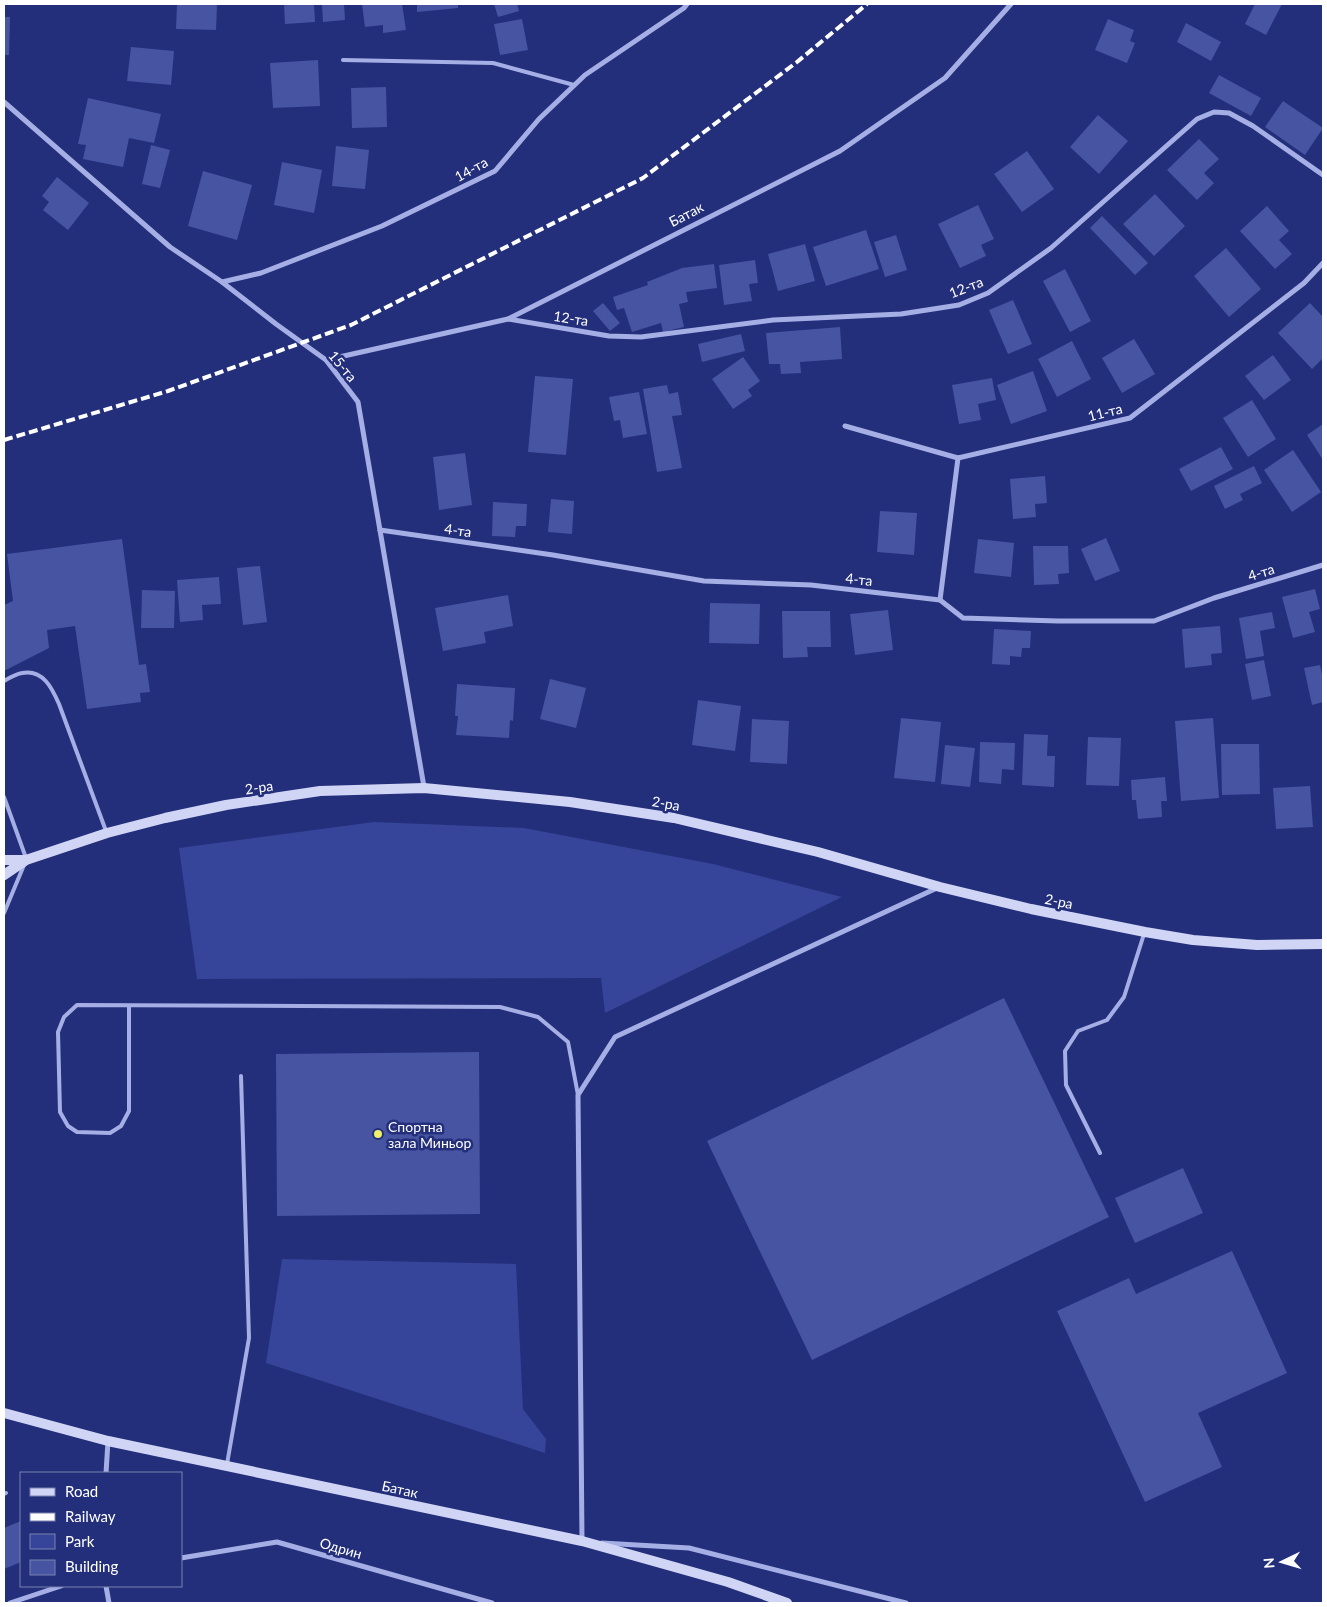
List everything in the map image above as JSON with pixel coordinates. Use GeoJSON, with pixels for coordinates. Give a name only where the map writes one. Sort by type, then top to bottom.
{"type":"FeatureCollection","features":[{"type":"Feature","properties":{"kind":"main road","name":"2-ра"},"geometry":{"type":"LineString","coordinates":[[4,875],[26,860],[107,833],[226,805],[320,791],[424,788],[570,802],[674,818],[818,852],[940,887],[1031,909],[1145,932],[1193,940],[1248,944],[1323,944]]}},
{"type":"Feature","properties":{"kind":"main road"},"geometry":{"type":"LineString","coordinates":[[4,860],[26,860]]}},
{"type":"Feature","properties":{"kind":"main road","name":"Батак"},"geometry":{"type":"LineString","coordinates":[[4,1413],[108,1441],[582,1541],[728,1582],[787,1603]]}},
{"type":"Feature","properties":{"kind":"street","name":"14-та"},"geometry":{"type":"LineString","coordinates":[[222,282],[261,273],[382,226],[495,171],[539,119],[585,75],[684,8],[687,4]]}},
{"type":"Feature","properties":{"kind":"street","name":"Батак"},"geometry":{"type":"LineString","coordinates":[[326,360],[508,319],[840,152],[945,78],[1011,4]]}},
{"type":"Feature","properties":{"kind":"street","name":"15-та"},"geometry":{"type":"LineString","coordinates":[[4,102],[170,246],[222,282],[326,360],[358,402],[424,788]]}},
{"type":"Feature","properties":{"kind":"street","name":"12-та"},"geometry":{"type":"LineString","coordinates":[[508,319],[609,336],[641,337],[773,320],[901,314],[959,305],[988,293],[1051,248],[1197,119],[1214,112],[1229,113],[1252,126],[1323,175]]}},
{"type":"Feature","properties":{"kind":"street","name":"11-та"},"geometry":{"type":"LineString","coordinates":[[845,426],[958,458],[1130,418],[1304,283],[1323,263]]}},
{"type":"Feature","properties":{"kind":"street"},"geometry":{"type":"LineString","coordinates":[[940,600],[958,458]]}},
{"type":"Feature","properties":{"kind":"street","name":"4-та"},"geometry":{"type":"LineString","coordinates":[[380,530],[553,555],[704,581],[811,585],[940,600],[963,618],[1058,621],[1154,621],[1214,598],[1323,565]]}},
{"type":"Feature","properties":{"kind":"street"},"geometry":{"type":"LineString","coordinates":[[906,1603],[689,1548],[582,1541],[578,1095],[614,1037],[940,887]]}},
{"type":"Feature","properties":{"kind":"street"},"geometry":{"type":"LineString","coordinates":[[106,1472],[108,1441]]}},
{"type":"Feature","properties":{"kind":"street","name":"Одрин"},"geometry":{"type":"LineString","coordinates":[[182,1558],[277,1542],[492,1603]]}},
{"type":"Feature","properties":{"kind":"street"},"geometry":{"type":"LineString","coordinates":[[10,1603],[58,1587]]}},
{"type":"Feature","properties":{"kind":"street"},"geometry":{"type":"LineString","coordinates":[[106,1587],[109,1603]]}},
{"type":"Feature","properties":{"kind":"lane"},"geometry":{"type":"LineString","coordinates":[[343,60],[493,63],[574,86]]}},
{"type":"Feature","properties":{"kind":"lane"},"geometry":{"type":"LineString","coordinates":[[4,681],[21,673],[35,673],[50,684],[107,833]]}},
{"type":"Feature","properties":{"kind":"lane"},"geometry":{"type":"LineString","coordinates":[[4,797],[26,860],[4,912]]}},
{"type":"Feature","properties":{"kind":"lane"},"geometry":{"type":"LineString","coordinates":[[1100,1153],[1066,1085],[1064,1051],[1078,1031],[1107,1020],[1124,997],[1145,932]]}},
{"type":"Feature","properties":{"kind":"lane"},"geometry":{"type":"LineString","coordinates":[[129,1006],[129,1111],[121,1126],[110,1133],[77,1132],[68,1126],[60,1112],[58,1032],[64,1017],[77,1005],[500,1007],[538,1017],[568,1042],[578,1095]]}},
{"type":"Feature","properties":{"kind":"lane"},"geometry":{"type":"LineString","coordinates":[[226,1466],[249,1338],[241,1076]]}},
{"type":"Feature","properties":{"kind":"green space"},"geometry":{"type":"Polygon","coordinates":[[[374,822],[524,828],[713,864],[842,897],[605,1013],[601,978],[197,979],[179,848],[374,822]]]}},
{"type":"Feature","properties":{"kind":"green space"},"geometry":{"type":"Polygon","coordinates":[[[282,1259],[516,1264],[523,1409],[546,1439],[545,1453],[266,1363],[282,1259]]]}},
{"type":"Feature","properties":{"kind":"building"},"geometry":{"type":"Polygon","coordinates":[[[177,4],[217,4],[216,30],[176,29],[177,4]]]}},
{"type":"Feature","properties":{"kind":"building"},"geometry":{"type":"Polygon","coordinates":[[[284,4],[314,4],[315,22],[285,24],[284,4]]]}},
{"type":"Feature","properties":{"kind":"building"},"geometry":{"type":"Polygon","coordinates":[[[322,4],[344,4],[345,20],[323,22],[322,4]]]}},
{"type":"Feature","properties":{"kind":"building"},"geometry":{"type":"Polygon","coordinates":[[[362,4],[402,4],[406,30],[383,33],[383,25],[365,27],[362,4]]]}},
{"type":"Feature","properties":{"kind":"building"},"geometry":{"type":"Polygon","coordinates":[[[417,4],[458,4],[458,8],[417,12],[417,4]]]}},
{"type":"Feature","properties":{"kind":"building"},"geometry":{"type":"Polygon","coordinates":[[[494,4],[517,4],[519,11],[498,17],[494,4]]]}},
{"type":"Feature","properties":{"kind":"building"},"geometry":{"type":"Polygon","coordinates":[[[1255,4],[1282,4],[1266,35],[1245,24],[1255,4]]]}},
{"type":"Feature","properties":{"kind":"building"},"geometry":{"type":"Polygon","coordinates":[[[4,17],[10,17],[9,55],[4,55],[4,17]]]}},
{"type":"Feature","properties":{"kind":"building"},"geometry":{"type":"Polygon","coordinates":[[[522,19],[528,50],[500,55],[494,24],[522,19]]]}},
{"type":"Feature","properties":{"kind":"building"},"geometry":{"type":"Polygon","coordinates":[[[1108,19],[1134,30],[1130,41],[1135,43],[1127,63],[1095,50],[1108,19]]]}},
{"type":"Feature","properties":{"kind":"building"},"geometry":{"type":"Polygon","coordinates":[[[1186,23],[1221,42],[1211,61],[1177,42],[1186,23]]]}},
{"type":"Feature","properties":{"kind":"building"},"geometry":{"type":"Polygon","coordinates":[[[131,47],[174,51],[171,85],[127,81],[131,47]]]}},
{"type":"Feature","properties":{"kind":"building"},"geometry":{"type":"Polygon","coordinates":[[[318,60],[320,106],[273,108],[270,63],[318,60]]]}},
{"type":"Feature","properties":{"kind":"building"},"geometry":{"type":"Polygon","coordinates":[[[1219,75],[1261,98],[1251,116],[1209,93],[1219,75]]]}},
{"type":"Feature","properties":{"kind":"building"},"geometry":{"type":"Polygon","coordinates":[[[386,87],[387,127],[352,128],[351,88],[386,87]]]}},
{"type":"Feature","properties":{"kind":"building"},"geometry":{"type":"Polygon","coordinates":[[[88,98],[161,114],[154,143],[129,138],[123,167],[83,159],[86,145],[78,144],[88,98]]]}},
{"type":"Feature","properties":{"kind":"building"},"geometry":{"type":"Polygon","coordinates":[[[1283,101],[1323,128],[1305,155],[1265,127],[1283,101]]]}},
{"type":"Feature","properties":{"kind":"building"},"geometry":{"type":"Polygon","coordinates":[[[1098,115],[1128,141],[1099,174],[1070,147],[1098,115]]]}},
{"type":"Feature","properties":{"kind":"building"},"geometry":{"type":"Polygon","coordinates":[[[1199,139],[1219,159],[1204,173],[1214,183],[1197,200],[1167,170],[1199,139]]]}},
{"type":"Feature","properties":{"kind":"building"},"geometry":{"type":"Polygon","coordinates":[[[151,145],[170,150],[160,188],[142,184],[151,145]]]}},
{"type":"Feature","properties":{"kind":"building"},"geometry":{"type":"Polygon","coordinates":[[[336,146],[369,150],[365,189],[332,186],[336,146]]]}},
{"type":"Feature","properties":{"kind":"building"},"geometry":{"type":"Polygon","coordinates":[[[1027,151],[1054,189],[1022,212],[994,174],[1027,151]]]}},
{"type":"Feature","properties":{"kind":"building"},"geometry":{"type":"Polygon","coordinates":[[[282,162],[322,170],[314,213],[274,205],[282,162]]]}},
{"type":"Feature","properties":{"kind":"building"},"geometry":{"type":"Polygon","coordinates":[[[203,171],[252,185],[237,240],[188,226],[203,171]]]}},
{"type":"Feature","properties":{"kind":"building"},"geometry":{"type":"Polygon","coordinates":[[[57,177],[89,203],[68,230],[43,210],[49,202],[42,196],[57,177]]]}},
{"type":"Feature","properties":{"kind":"building"},"geometry":{"type":"Polygon","coordinates":[[[1155,194],[1185,226],[1154,256],[1123,224],[1155,194]]]}},
{"type":"Feature","properties":{"kind":"building"},"geometry":{"type":"Polygon","coordinates":[[[978,205],[994,239],[981,245],[986,256],[960,268],[938,224],[978,205]]]}},
{"type":"Feature","properties":{"kind":"building"},"geometry":{"type":"Polygon","coordinates":[[[1267,206],[1289,231],[1279,240],[1292,254],[1275,269],[1240,231],[1267,206]]]}},
{"type":"Feature","properties":{"kind":"building"},"geometry":{"type":"Polygon","coordinates":[[[1102,216],[1148,263],[1135,275],[1090,228],[1102,216]]]}},
{"type":"Feature","properties":{"kind":"building"},"geometry":{"type":"Polygon","coordinates":[[[866,230],[879,269],[826,286],[813,247],[866,230]]]}},
{"type":"Feature","properties":{"kind":"building"},"geometry":{"type":"Polygon","coordinates":[[[896,235],[907,270],[885,277],[874,242],[896,235]]]}},
{"type":"Feature","properties":{"kind":"building"},"geometry":{"type":"Polygon","coordinates":[[[805,244],[815,281],[778,291],[768,254],[805,244]]]}},
{"type":"Feature","properties":{"kind":"building"},"geometry":{"type":"Polygon","coordinates":[[[1226,248],[1261,289],[1229,317],[1194,276],[1226,248]]]}},
{"type":"Feature","properties":{"kind":"building"},"geometry":{"type":"Polygon","coordinates":[[[755,260],[758,283],[749,284],[752,301],[724,305],[719,265],[755,260]]]}},
{"type":"Feature","properties":{"kind":"building"},"geometry":{"type":"Polygon","coordinates":[[[714,264],[717,288],[686,292],[688,302],[679,304],[684,327],[663,332],[661,323],[632,332],[624,308],[617,310],[613,297],[648,285],[647,282],[682,268],[714,264]]]}},
{"type":"Feature","properties":{"kind":"building"},"geometry":{"type":"Polygon","coordinates":[[[1065,269],[1091,321],[1070,332],[1043,281],[1065,269]]]}},
{"type":"Feature","properties":{"kind":"building"},"geometry":{"type":"Polygon","coordinates":[[[1013,300],[1032,344],[1008,354],[989,310],[1013,300]]]}},
{"type":"Feature","properties":{"kind":"building"},"geometry":{"type":"Polygon","coordinates":[[[603,303],[620,323],[610,331],[593,311],[603,303]]]}},
{"type":"Feature","properties":{"kind":"building"},"geometry":{"type":"Polygon","coordinates":[[[1310,303],[1323,317],[1323,358],[1312,369],[1278,333],[1310,303]]]}},
{"type":"Feature","properties":{"kind":"building"},"geometry":{"type":"Polygon","coordinates":[[[840,327],[842,359],[800,362],[801,373],[781,374],[780,364],[769,364],[766,333],[840,327]]]}},
{"type":"Feature","properties":{"kind":"building"},"geometry":{"type":"Polygon","coordinates":[[[741,334],[745,351],[702,362],[698,344],[741,334]]]}},
{"type":"Feature","properties":{"kind":"building"},"geometry":{"type":"Polygon","coordinates":[[[1134,339],[1155,374],[1122,393],[1102,358],[1134,339]]]}},
{"type":"Feature","properties":{"kind":"building"},"geometry":{"type":"Polygon","coordinates":[[[1072,341],[1091,379],[1057,397],[1038,359],[1072,341]]]}},
{"type":"Feature","properties":{"kind":"building"},"geometry":{"type":"Polygon","coordinates":[[[1273,355],[1291,380],[1264,400],[1245,376],[1273,355]]]}},
{"type":"Feature","properties":{"kind":"building"},"geometry":{"type":"Polygon","coordinates":[[[743,357],[760,381],[748,390],[752,396],[733,409],[712,379],[743,357]]]}},
{"type":"Feature","properties":{"kind":"building"},"geometry":{"type":"Polygon","coordinates":[[[1033,371],[1047,411],[1011,424],[997,385],[1033,371]]]}},
{"type":"Feature","properties":{"kind":"building"},"geometry":{"type":"Polygon","coordinates":[[[535,376],[573,379],[566,455],[528,452],[535,376]]]}},
{"type":"Feature","properties":{"kind":"building"},"geometry":{"type":"Polygon","coordinates":[[[992,378],[996,400],[978,404],[981,420],[959,424],[952,385],[992,378]]]}},
{"type":"Feature","properties":{"kind":"building"},"geometry":{"type":"Polygon","coordinates":[[[667,385],[669,394],[678,392],[682,415],[672,416],[682,468],[657,472],[643,389],[667,385]]]}},
{"type":"Feature","properties":{"kind":"building"},"geometry":{"type":"Polygon","coordinates":[[[639,392],[647,434],[623,438],[620,420],[614,421],[609,397],[639,392]]]}},
{"type":"Feature","properties":{"kind":"building"},"geometry":{"type":"Polygon","coordinates":[[[1252,400],[1276,439],[1248,457],[1223,418],[1252,400]]]}},
{"type":"Feature","properties":{"kind":"building"},"geometry":{"type":"Polygon","coordinates":[[[1323,424],[1323,460],[1307,435],[1323,424]]]}},
{"type":"Feature","properties":{"kind":"building"},"geometry":{"type":"Polygon","coordinates":[[[1221,447],[1233,469],[1191,491],[1179,469],[1221,447]]]}},
{"type":"Feature","properties":{"kind":"building"},"geometry":{"type":"Polygon","coordinates":[[[1293,450],[1321,492],[1292,512],[1264,470],[1293,450]]]}},
{"type":"Feature","properties":{"kind":"building"},"geometry":{"type":"Polygon","coordinates":[[[465,453],[472,505],[439,510],[433,457],[465,453]]]}},
{"type":"Feature","properties":{"kind":"building"},"geometry":{"type":"Polygon","coordinates":[[[1254,466],[1262,483],[1240,494],[1243,500],[1225,509],[1214,486],[1254,466]]]}},
{"type":"Feature","properties":{"kind":"building"},"geometry":{"type":"Polygon","coordinates":[[[1045,476],[1047,503],[1035,504],[1036,517],[1013,519],[1010,479],[1045,476]]]}},
{"type":"Feature","properties":{"kind":"building"},"geometry":{"type":"Polygon","coordinates":[[[551,499],[574,501],[572,534],[548,532],[551,499]]]}},
{"type":"Feature","properties":{"kind":"building"},"geometry":{"type":"Polygon","coordinates":[[[493,502],[527,504],[526,526],[516,526],[515,537],[492,536],[493,502]]]}},
{"type":"Feature","properties":{"kind":"building"},"geometry":{"type":"Polygon","coordinates":[[[880,511],[917,513],[914,555],[877,552],[880,511]]]}},
{"type":"Feature","properties":{"kind":"building"},"geometry":{"type":"Polygon","coordinates":[[[1106,538],[1120,571],[1095,581],[1081,549],[1106,538]]]}},
{"type":"Feature","properties":{"kind":"building"},"geometry":{"type":"Polygon","coordinates":[[[122,539],[139,665],[146,664],[150,692],[140,693],[141,702],[87,709],[75,626],[47,630],[49,648],[4,671],[4,605],[13,601],[7,554],[122,539]]]}},
{"type":"Feature","properties":{"kind":"building"},"geometry":{"type":"Polygon","coordinates":[[[978,539],[1014,543],[1011,577],[974,573],[978,539]]]}},
{"type":"Feature","properties":{"kind":"building"},"geometry":{"type":"Polygon","coordinates":[[[1033,546],[1068,546],[1069,573],[1058,574],[1059,584],[1034,585],[1033,546]]]}},
{"type":"Feature","properties":{"kind":"building"},"geometry":{"type":"Polygon","coordinates":[[[260,566],[267,622],[243,625],[237,568],[260,566]]]}},
{"type":"Feature","properties":{"kind":"building"},"geometry":{"type":"Polygon","coordinates":[[[219,577],[221,604],[202,605],[203,620],[180,622],[177,580],[219,577]]]}},
{"type":"Feature","properties":{"kind":"building"},"geometry":{"type":"Polygon","coordinates":[[[1315,589],[1320,609],[1309,612],[1315,632],[1293,638],[1282,597],[1315,589]]]}},
{"type":"Feature","properties":{"kind":"building"},"geometry":{"type":"Polygon","coordinates":[[[142,590],[175,591],[174,628],[141,628],[142,590]]]}},
{"type":"Feature","properties":{"kind":"building"},"geometry":{"type":"Polygon","coordinates":[[[508,595],[513,626],[484,632],[486,643],[443,651],[435,608],[508,595]]]}},
{"type":"Feature","properties":{"kind":"building"},"geometry":{"type":"Polygon","coordinates":[[[710,603],[760,604],[759,644],[709,643],[710,603]]]}},
{"type":"Feature","properties":{"kind":"building"},"geometry":{"type":"Polygon","coordinates":[[[888,610],[893,650],[855,655],[850,614],[888,610]]]}},
{"type":"Feature","properties":{"kind":"building"},"geometry":{"type":"Polygon","coordinates":[[[782,611],[830,611],[831,647],[807,647],[808,657],[783,658],[782,611]]]}},
{"type":"Feature","properties":{"kind":"building"},"geometry":{"type":"Polygon","coordinates":[[[1272,612],[1275,628],[1260,631],[1264,656],[1246,659],[1239,618],[1272,612]]]}},
{"type":"Feature","properties":{"kind":"building"},"geometry":{"type":"Polygon","coordinates":[[[1220,626],[1222,653],[1211,654],[1212,665],[1185,668],[1182,629],[1220,626]]]}},
{"type":"Feature","properties":{"kind":"building"},"geometry":{"type":"Polygon","coordinates":[[[994,629],[1031,631],[1030,648],[1022,648],[1021,657],[1010,656],[1010,665],[992,664],[994,629]]]}},
{"type":"Feature","properties":{"kind":"building"},"geometry":{"type":"Polygon","coordinates":[[[1264,660],[1271,696],[1252,700],[1245,664],[1264,660]]]}},
{"type":"Feature","properties":{"kind":"building"},"geometry":{"type":"Polygon","coordinates":[[[1320,665],[1323,679],[1323,702],[1312,705],[1304,668],[1320,665]]]}},
{"type":"Feature","properties":{"kind":"building"},"geometry":{"type":"Polygon","coordinates":[[[550,679],[586,688],[576,728],[540,719],[550,679]]]}},
{"type":"Feature","properties":{"kind":"building"},"geometry":{"type":"Polygon","coordinates":[[[457,684],[515,688],[513,721],[510,720],[509,738],[456,735],[458,716],[455,716],[457,684]]]}},
{"type":"Feature","properties":{"kind":"building"},"geometry":{"type":"Polygon","coordinates":[[[698,700],[741,706],[735,751],[692,745],[698,700]]]}},
{"type":"Feature","properties":{"kind":"building"},"geometry":{"type":"Polygon","coordinates":[[[901,718],[941,722],[935,782],[894,778],[901,718]]]}},
{"type":"Feature","properties":{"kind":"building"},"geometry":{"type":"Polygon","coordinates":[[[1213,718],[1219,798],[1181,801],[1175,721],[1213,718]]]}},
{"type":"Feature","properties":{"kind":"building"},"geometry":{"type":"Polygon","coordinates":[[[752,719],[789,721],[787,764],[750,762],[752,719]]]}},
{"type":"Feature","properties":{"kind":"building"},"geometry":{"type":"Polygon","coordinates":[[[1024,734],[1048,735],[1047,756],[1055,756],[1054,787],[1022,785],[1024,734]]]}},
{"type":"Feature","properties":{"kind":"building"},"geometry":{"type":"Polygon","coordinates":[[[1088,737],[1121,738],[1119,786],[1086,785],[1088,737]]]}},
{"type":"Feature","properties":{"kind":"building"},"geometry":{"type":"Polygon","coordinates":[[[980,742],[1015,743],[1014,770],[1002,769],[1001,784],[979,782],[980,742]]]}},
{"type":"Feature","properties":{"kind":"building"},"geometry":{"type":"Polygon","coordinates":[[[1221,744],[1259,744],[1260,794],[1222,795],[1221,744]]]}},
{"type":"Feature","properties":{"kind":"building"},"geometry":{"type":"Polygon","coordinates":[[[945,745],[975,748],[970,787],[941,784],[945,745]]]}},
{"type":"Feature","properties":{"kind":"building"},"geometry":{"type":"Polygon","coordinates":[[[1165,777],[1167,801],[1161,801],[1162,817],[1138,819],[1136,800],[1132,800],[1131,780],[1165,777]]]}},
{"type":"Feature","properties":{"kind":"building"},"geometry":{"type":"Polygon","coordinates":[[[1310,786],[1313,827],[1276,829],[1273,788],[1310,786]]]}},
{"type":"Feature","properties":{"kind":"building"},"geometry":{"type":"Polygon","coordinates":[[[1004,998],[1109,1217],[812,1360],[707,1141],[1004,998]]]}},
{"type":"Feature","properties":{"kind":"building","name":"Спортна зала Миньор"},"geometry":{"type":"Polygon","coordinates":[[[479,1052],[480,1214],[277,1216],[276,1054],[479,1052]]]}},
{"type":"Feature","properties":{"kind":"building"},"geometry":{"type":"Polygon","coordinates":[[[1183,1168],[1203,1213],[1135,1243],[1115,1198],[1183,1168]]]}},
{"type":"Feature","properties":{"kind":"building"},"geometry":{"type":"Polygon","coordinates":[[[1232,1251],[1287,1373],[1198,1413],[1222,1467],[1145,1502],[1057,1311],[1129,1278],[1136,1294],[1232,1251]]]}},
{"type":"Feature","properties":{"kind":"building"},"geometry":{"type":"Polygon","coordinates":[[[20,1521],[20,1562],[4,1569],[4,1528],[20,1521]]]}},
{"type":"Feature","properties":{"kind":"railway"},"geometry":{"type":"LineString","coordinates":[[4,440],[168,391],[351,325],[643,178],[797,62],[867,4]]}},
{"type":"Feature","properties":{"kind":"place","name":"Спортна зала Миньор"},"geometry":{"type":"Point","coordinates":[378,1134]}}]}
